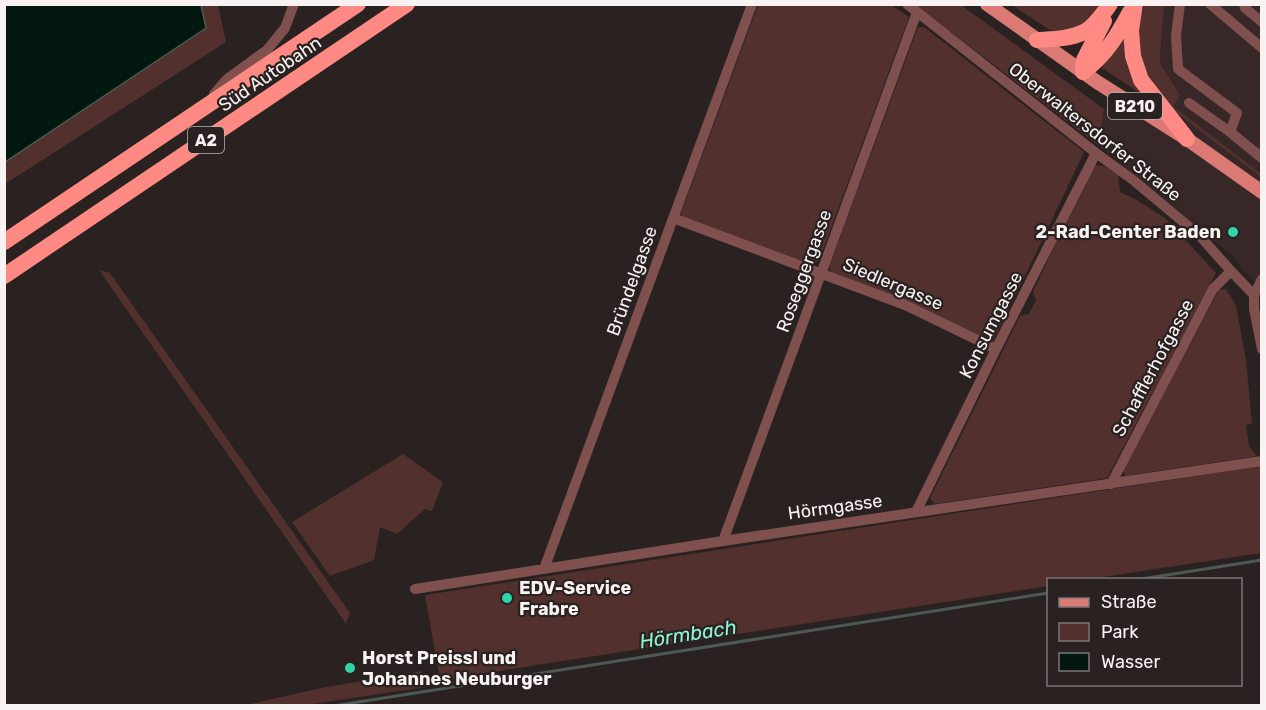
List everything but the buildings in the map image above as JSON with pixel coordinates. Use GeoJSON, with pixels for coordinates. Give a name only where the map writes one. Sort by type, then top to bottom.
{"type":"FeatureCollection","features":[{"type":"Feature","properties":{"kind":"highway","name":"Süd Autobahn"},"geometry":{"type":"LineString","coordinates":[[4,242],[358,4]]}},
{"type":"Feature","properties":{"kind":"highway","name":"Süd Autobahn"},"geometry":{"type":"LineString","coordinates":[[4,276],[407,4]]}},
{"type":"Feature","properties":{"kind":"highway"},"geometry":{"type":"LineString","coordinates":[[1037,40],[1068,37],[1085,31],[1111,4]]}},
{"type":"Feature","properties":{"kind":"highway"},"geometry":{"type":"LineString","coordinates":[[1083,72],[1088,48],[1111,4]]}},
{"type":"Feature","properties":{"kind":"highway"},"geometry":{"type":"LineString","coordinates":[[1083,72],[1097,61],[1118,34],[1134,4]]}},
{"type":"Feature","properties":{"kind":"highway"},"geometry":{"type":"LineString","coordinates":[[1134,4],[1131,30],[1132,48],[1141,80],[1187,140]]}},
{"type":"Feature","properties":{"kind":"main road","name":"B210"},"geometry":{"type":"LineString","coordinates":[[987,4],[1083,72],[1262,192]]}},
{"type":"Feature","properties":{"kind":"street"},"geometry":{"type":"LineString","coordinates":[[199,111],[228,80],[267,50],[285,28],[294,4]]}},
{"type":"Feature","properties":{"kind":"street","name":"Bründelgasse"},"geometry":{"type":"LineString","coordinates":[[544,569],[752,4]]}},
{"type":"Feature","properties":{"kind":"street","name":"Oberwaltersdorfer Straße"},"geometry":{"type":"LineString","coordinates":[[907,4],[1133,180],[1199,235],[1254,295]]}},
{"type":"Feature","properties":{"kind":"street"},"geometry":{"type":"LineString","coordinates":[[1180,4],[1176,36],[1178,69],[1237,113],[1230,132]]}},
{"type":"Feature","properties":{"kind":"street"},"geometry":{"type":"LineString","coordinates":[[1210,4],[1262,48]]}},
{"type":"Feature","properties":{"kind":"street"},"geometry":{"type":"LineString","coordinates":[[1244,4],[1245,8],[1262,22]]}},
{"type":"Feature","properties":{"kind":"street","name":"Roseggergasse"},"geometry":{"type":"LineString","coordinates":[[723,541],[917,12]]}},
{"type":"Feature","properties":{"kind":"street"},"geometry":{"type":"LineString","coordinates":[[1189,103],[1262,158]]}},
{"type":"Feature","properties":{"kind":"street","name":"Konsumgasse"},"geometry":{"type":"LineString","coordinates":[[916,512],[1096,153]]}},
{"type":"Feature","properties":{"kind":"street","name":"Siedlergasse"},"geometry":{"type":"LineString","coordinates":[[673,218],[905,305],[996,349]]}},
{"type":"Feature","properties":{"kind":"street","name":"Schafflerhofgasse"},"geometry":{"type":"LineString","coordinates":[[1111,484],[1213,289],[1230,271]]}},
{"type":"Feature","properties":{"kind":"street"},"geometry":{"type":"LineString","coordinates":[[1262,279],[1254,295],[1254,309],[1262,349]]}},
{"type":"Feature","properties":{"kind":"street","name":"Hörmgasse"},"geometry":{"type":"LineString","coordinates":[[415,590],[723,541],[1262,461]]}},
{"type":"Feature","properties":{"kind":"shaded area"},"geometry":{"type":"Polygon","coordinates":[[[1164,5],[1261,5],[1261,287],[1244,271],[1233,256],[1099,146],[1104,109],[1172,105],[1180,95],[1160,63],[1164,5]]]}},
{"type":"Feature","properties":{"kind":"green space"},"geometry":{"type":"Polygon","coordinates":[[[201,5],[218,5],[226,42],[5,184],[5,162],[206,28],[201,5]]]}},
{"type":"Feature","properties":{"kind":"green space"},"geometry":{"type":"Polygon","coordinates":[[[758,5],[891,5],[909,17],[819,261],[810,265],[683,218],[681,213],[758,5]]]}},
{"type":"Feature","properties":{"kind":"green space"},"geometry":{"type":"Polygon","coordinates":[[[916,5],[961,5],[1104,109],[1099,146],[916,5]]]}},
{"type":"Feature","properties":{"kind":"green space"},"geometry":{"type":"Polygon","coordinates":[[[1012,5],[1102,5],[1088,23],[1060,32],[1050,30],[1012,5]]]}},
{"type":"Feature","properties":{"kind":"green space"},"geometry":{"type":"Polygon","coordinates":[[[1144,5],[1164,5],[1160,63],[1180,95],[1173,106],[1261,174],[1261,177],[1161,99],[1145,75],[1138,47],[1138,28],[1144,5]]]}},
{"type":"Feature","properties":{"kind":"green space"},"geometry":{"type":"Polygon","coordinates":[[[918,27],[924,27],[1084,152],[992,343],[835,275],[830,270],[830,264],[918,27]]]}},
{"type":"Feature","properties":{"kind":"green space"},"geometry":{"type":"Polygon","coordinates":[[[1125,31],[1138,89],[1138,92],[1102,68],[1125,31]]]}},
{"type":"Feature","properties":{"kind":"green space"},"geometry":{"type":"Polygon","coordinates":[[[1097,165],[1106,167],[1118,175],[1120,192],[1165,218],[1216,273],[1107,478],[935,504],[930,498],[1020,316],[1029,314],[1036,300],[1033,292],[1091,167],[1097,165]]]}},
{"type":"Feature","properties":{"kind":"green space"},"geometry":{"type":"Polygon","coordinates":[[[99,270],[110,273],[350,613],[346,624],[99,270]]]}},
{"type":"Feature","properties":{"kind":"green space"},"geometry":{"type":"Polygon","coordinates":[[[1226,289],[1236,305],[1246,360],[1252,424],[1246,425],[1249,446],[1257,456],[1125,476],[1123,469],[1219,290],[1226,289]]]}},
{"type":"Feature","properties":{"kind":"green space"},"geometry":{"type":"Polygon","coordinates":[[[403,454],[443,482],[432,511],[425,509],[397,534],[380,527],[374,560],[330,576],[292,522],[403,454]]]}},
{"type":"Feature","properties":{"kind":"green space"},"geometry":{"type":"Polygon","coordinates":[[[1261,466],[1261,553],[1096,578],[1047,578],[1047,586],[440,680],[425,595],[1261,466]]]}},
{"type":"Feature","properties":{"kind":"green space"},"geometry":{"type":"Polygon","coordinates":[[[422,671],[426,687],[306,705],[246,705],[321,688],[422,671]]]}},
{"type":"Feature","properties":{"kind":"water"},"geometry":{"type":"Polygon","coordinates":[[[5,4],[201,5],[206,28],[5,162],[5,4]]]}},
{"type":"Feature","properties":{"kind":"waterway","name":"Hörmbach"},"geometry":{"type":"LineString","coordinates":[[1148,578],[1262,560]]}},
{"type":"Feature","properties":{"kind":"waterway","name":"Hörmbach"},"geometry":{"type":"LineString","coordinates":[[333,706],[1047,593]]}},
{"type":"Feature","properties":{"kind":"place","name":"2-Rad-Center Baden"},"geometry":{"type":"Point","coordinates":[1233,232]}},
{"type":"Feature","properties":{"kind":"place","name":"EDV-Service Frabre"},"geometry":{"type":"Point","coordinates":[507,598]}},
{"type":"Feature","properties":{"kind":"place","name":"Horst Preissl und Johannes Neuburger"},"geometry":{"type":"Point","coordinates":[350,668]}}]}
